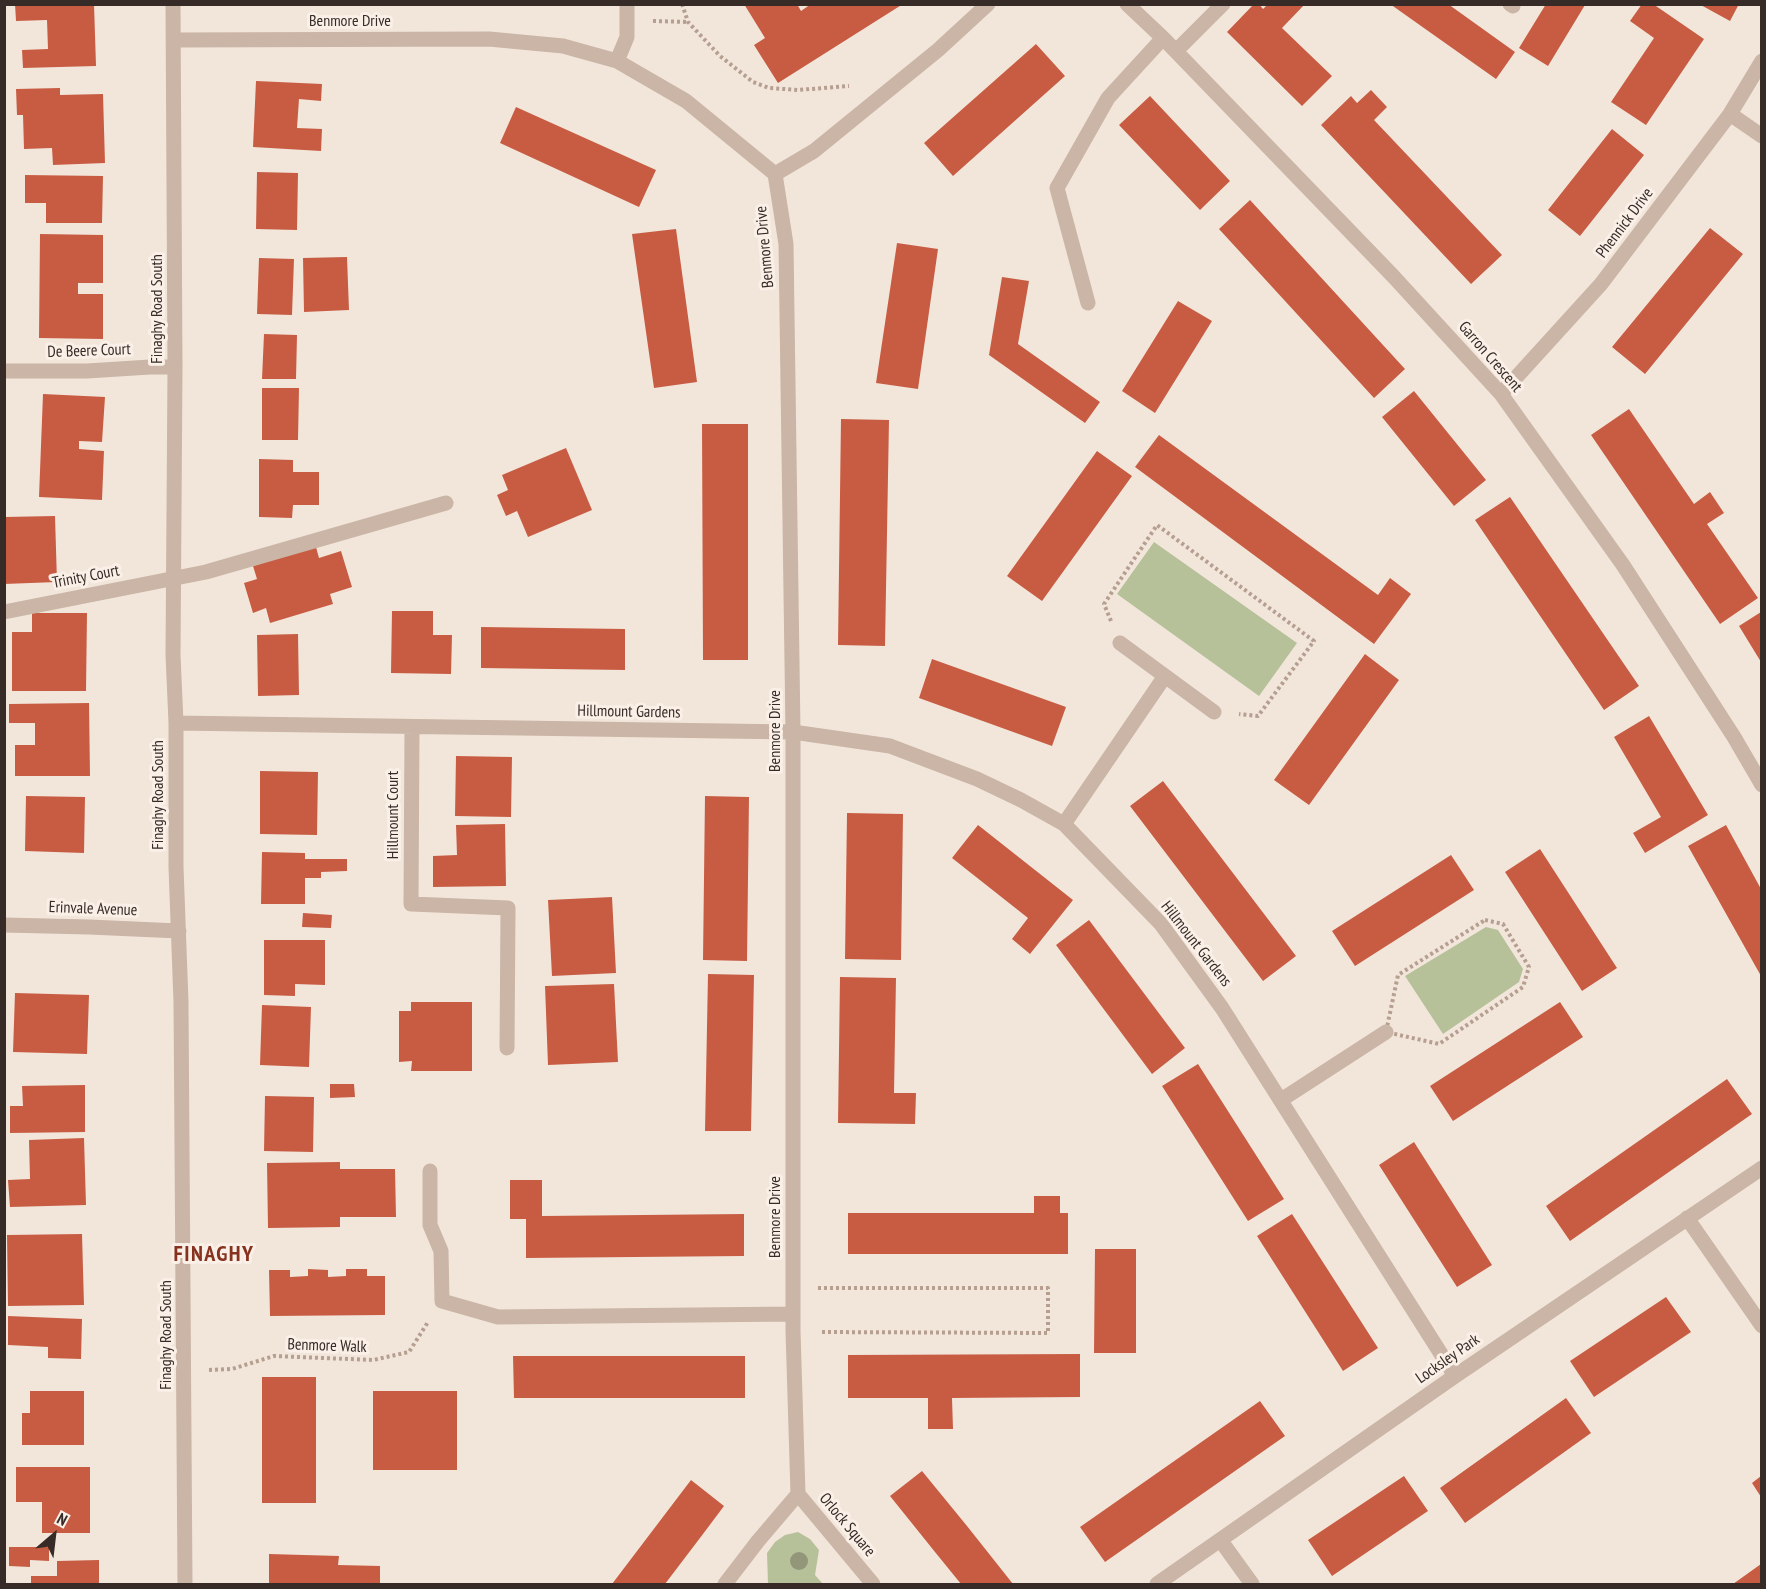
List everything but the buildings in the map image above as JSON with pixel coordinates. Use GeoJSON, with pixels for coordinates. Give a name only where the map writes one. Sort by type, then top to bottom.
{"type":"FeatureCollection","features":[{"type":"Feature","properties":{"kind":"street","name":"Finaghy Road South"},"geometry":{"type":"LineString","coordinates":[[173,4],[175,367],[173,655],[181,1014],[185,1584]]}},
{"type":"Feature","properties":{"kind":"street"},"geometry":{"type":"LineString","coordinates":[[775,174],[814,151],[938,50],[988,4]]}},
{"type":"Feature","properties":{"kind":"street","name":"Garron Crescent"},"geometry":{"type":"LineString","coordinates":[[1126,4],[1176,51],[1394,276],[1501,394],[1623,565],[1734,737],[1761,785]]}},
{"type":"Feature","properties":{"kind":"street"},"geometry":{"type":"LineString","coordinates":[[1176,51],[1223,4]]}},
{"type":"Feature","properties":{"kind":"street"},"geometry":{"type":"LineString","coordinates":[[617,61],[627,37],[627,12]]}},
{"type":"Feature","properties":{"kind":"street"},"geometry":{"type":"LineString","coordinates":[[1088,303],[1057,188],[1108,98],[1163,38]]}},
{"type":"Feature","properties":{"kind":"street","name":"Benmore Drive"},"geometry":{"type":"LineString","coordinates":[[173,40],[489,39],[563,46],[617,61],[686,101],[775,174],[786,244],[793,732],[793,1331],[798,1494]]}},
{"type":"Feature","properties":{"kind":"street","name":"Phennick Drive"},"geometry":{"type":"LineString","coordinates":[[1501,394],[1601,285],[1730,114],[1761,61]]}},
{"type":"Feature","properties":{"kind":"street"},"geometry":{"type":"LineString","coordinates":[[1730,114],[1761,136]]}},
{"type":"Feature","properties":{"kind":"street","name":"De Beere Court"},"geometry":{"type":"LineString","coordinates":[[4,371],[87,371],[175,367]]}},
{"type":"Feature","properties":{"kind":"street","name":"Trinity Court"},"geometry":{"type":"LineString","coordinates":[[4,612],[218,568],[446,503]]}},
{"type":"Feature","properties":{"kind":"street"},"geometry":{"type":"LineString","coordinates":[[1120,643],[1214,712]]}},
{"type":"Feature","properties":{"kind":"street"},"geometry":{"type":"LineString","coordinates":[[1064,824],[1165,676]]}},
{"type":"Feature","properties":{"kind":"street","name":"Hillmount Gardens"},"geometry":{"type":"LineString","coordinates":[[176,723],[793,732],[890,746],[977,779],[1021,800],[1064,824],[1161,924],[1222,1008],[1455,1376]]}},
{"type":"Feature","properties":{"kind":"street","name":"Hillmount Court"},"geometry":{"type":"LineString","coordinates":[[412,726],[411,904],[508,908],[507,1048]]}},
{"type":"Feature","properties":{"kind":"street","name":"Erinvale Avenue"},"geometry":{"type":"LineString","coordinates":[[4,925],[179,931]]}},
{"type":"Feature","properties":{"kind":"street"},"geometry":{"type":"LineString","coordinates":[[1281,1100],[1386,1032]]}},
{"type":"Feature","properties":{"kind":"street","name":"Locksley Park"},"geometry":{"type":"LineString","coordinates":[[1157,1584],[1455,1376],[1761,1167]]}},
{"type":"Feature","properties":{"kind":"street"},"geometry":{"type":"LineString","coordinates":[[430,1171],[430,1225],[441,1251],[441,1301],[498,1317],[793,1314]]}},
{"type":"Feature","properties":{"kind":"street"},"geometry":{"type":"LineString","coordinates":[[1687,1218],[1761,1326]]}},
{"type":"Feature","properties":{"kind":"street","name":"Orlock Square"},"geometry":{"type":"LineString","coordinates":[[725,1584],[798,1494],[873,1584]]}},
{"type":"Feature","properties":{"kind":"street"},"geometry":{"type":"LineString","coordinates":[[1221,1540],[1252,1584]]}},
{"type":"Feature","properties":{"kind":"path"},"geometry":{"type":"LineString","coordinates":[[682,4],[688,22],[720,56],[753,82],[770,88],[798,90],[851,85],[885,93]]}},
{"type":"Feature","properties":{"kind":"path"},"geometry":{"type":"LineString","coordinates":[[627,12],[688,22]]}},
{"type":"Feature","properties":{"kind":"path"},"geometry":{"type":"LineString","coordinates":[[1120,643],[1104,604],[1157,525],[1314,640],[1258,716],[1214,712]]}},
{"type":"Feature","properties":{"kind":"path"},"geometry":{"type":"LineString","coordinates":[[1485,920],[1503,924],[1529,967],[1523,987],[1439,1044],[1386,1032],[1398,975],[1485,920]]}},
{"type":"Feature","properties":{"kind":"path"},"geometry":{"type":"LineString","coordinates":[[793,1288],[1048,1288],[1048,1333],[926,1330],[793,1331]]}},
{"type":"Feature","properties":{"kind":"path","name":"Benmore Walk"},"geometry":{"type":"LineString","coordinates":[[184,1371],[232,1369],[274,1356],[373,1360],[410,1352],[441,1301]]}},
{"type":"Feature","properties":{"kind":"green space"},"geometry":{"type":"Polygon","coordinates":[[[1154,542],[1297,643],[1259,696],[1117,594],[1154,542]]]}},
{"type":"Feature","properties":{"kind":"green space"},"geometry":{"type":"Polygon","coordinates":[[[1486,927],[1498,930],[1523,969],[1519,982],[1443,1034],[1405,976],[1486,927]]]}},
{"type":"Feature","properties":{"kind":"green space"},"geometry":{"type":"Polygon","coordinates":[[[798,1532],[810,1539],[819,1550],[815,1575],[823,1584],[768,1584],[767,1553],[775,1542],[785,1535],[798,1532]]]}},
{"type":"Feature","properties":{"kind":"district","name":"FINAGHY"},"geometry":{"type":"Point","coordinates":[214,1255]}}]}
